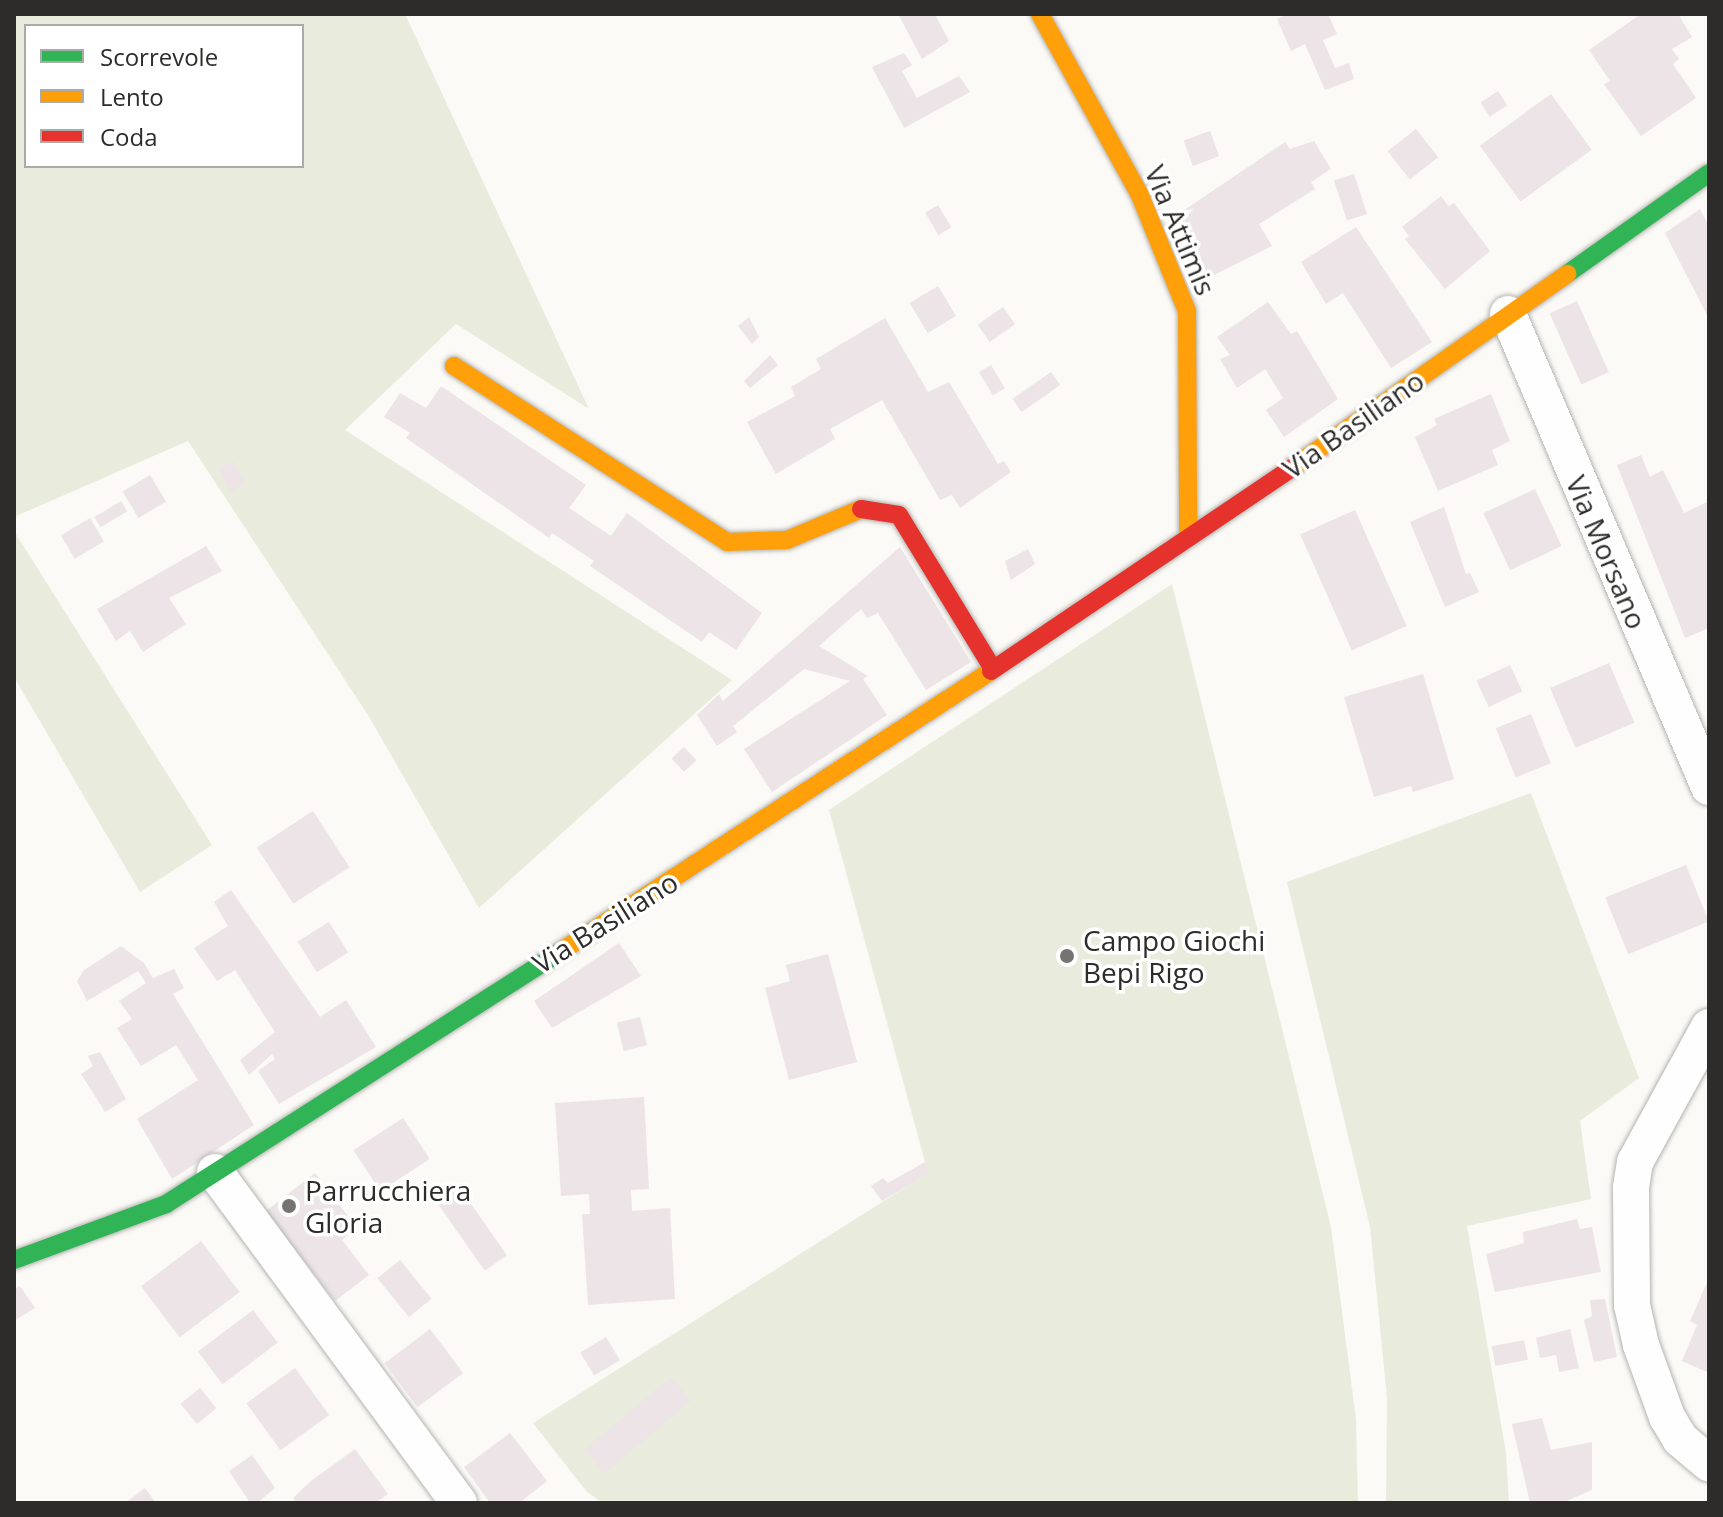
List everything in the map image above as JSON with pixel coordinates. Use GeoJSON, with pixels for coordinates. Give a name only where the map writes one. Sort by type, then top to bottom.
{"type":"FeatureCollection","features":[{"type":"Feature","properties":{"kind":"street","name":"Via Attimis"},"geometry":{"type":"LineString","coordinates":[[1040,14],[1139,193],[1187,311],[1188,536]]}},
{"type":"Feature","properties":{"kind":"street","name":"Via Basiliano"},"geometry":{"type":"LineString","coordinates":[[14,1260],[68,1244],[166,1204],[822,785],[1188,536],[1709,173]]}},
{"type":"Feature","properties":{"kind":"street","name":"Via Morsano"},"geometry":{"type":"LineString","coordinates":[[1508,314],[1709,787]]}},
{"type":"Feature","properties":{"kind":"street"},"geometry":{"type":"LineString","coordinates":[[454,366],[727,542],[787,540],[861,509],[899,515],[993,669]]}},
{"type":"Feature","properties":{"kind":"street"},"geometry":{"type":"LineString","coordinates":[[1709,1027],[1635,1162],[1632,1305],[1641,1345],[1667,1417],[1680,1439],[1709,1463]]}},
{"type":"Feature","properties":{"kind":"street"},"geometry":{"type":"LineString","coordinates":[[215,1172],[459,1503]]}},
{"type":"Feature","properties":{"kind":"shaded area"},"geometry":{"type":"Polygon","coordinates":[[[14,14],[405,14],[589,409],[456,324],[345,430],[732,680],[479,908],[368,715],[188,441],[14,517],[14,14]]]}},
{"type":"Feature","properties":{"kind":"shaded area"},"geometry":{"type":"Polygon","coordinates":[[[14,531],[212,845],[140,892],[14,677],[14,531]]]}},
{"type":"Feature","properties":{"kind":"shaded area","name":"Campo Giochi Bepi Rigo"},"geometry":{"type":"Polygon","coordinates":[[[1172,584],[1331,1227],[1356,1419],[1358,1503],[603,1503],[586,1491],[533,1423],[928,1173],[829,810],[1172,584]]]}},
{"type":"Feature","properties":{"kind":"shaded area"},"geometry":{"type":"Polygon","coordinates":[[[1531,793],[1639,1078],[1580,1121],[1591,1199],[1467,1226],[1506,1453],[1509,1503],[1386,1503],[1387,1398],[1370,1227],[1287,882],[1531,793]]]}},
{"type":"Feature","properties":{"kind":"building"},"geometry":{"type":"Polygon","coordinates":[[[898,14],[935,14],[949,41],[922,59],[898,14]]]}},
{"type":"Feature","properties":{"kind":"building"},"geometry":{"type":"Polygon","coordinates":[[[1289,14],[1328,14],[1337,34],[1323,40],[1335,68],[1349,63],[1354,79],[1325,90],[1305,44],[1291,51],[1277,19],[1289,14]]]}},
{"type":"Feature","properties":{"kind":"building"},"geometry":{"type":"Polygon","coordinates":[[[1641,14],[1678,14],[1692,37],[1672,49],[1679,59],[1673,64],[1696,98],[1641,136],[1604,84],[1610,81],[1589,50],[1641,14]]]}},
{"type":"Feature","properties":{"kind":"building"},"geometry":{"type":"Polygon","coordinates":[[[904,53],[912,65],[902,71],[917,98],[959,76],[970,92],[904,128],[872,67],[904,53]]]}},
{"type":"Feature","properties":{"kind":"building"},"geometry":{"type":"Polygon","coordinates":[[[1498,91],[1507,105],[1490,117],[1480,102],[1498,91]]]}},
{"type":"Feature","properties":{"kind":"building"},"geometry":{"type":"Polygon","coordinates":[[[1551,94],[1592,150],[1520,202],[1480,146],[1551,94]]]}},
{"type":"Feature","properties":{"kind":"building"},"geometry":{"type":"Polygon","coordinates":[[[1416,129],[1438,157],[1410,180],[1388,151],[1416,129]]]}},
{"type":"Feature","properties":{"kind":"building"},"geometry":{"type":"Polygon","coordinates":[[[1210,131],[1219,156],[1193,166],[1184,141],[1210,131]]]}},
{"type":"Feature","properties":{"kind":"building"},"geometry":{"type":"Polygon","coordinates":[[[1314,141],[1331,169],[1311,182],[1315,189],[1259,224],[1272,246],[1210,277],[1174,217],[1285,142],[1290,149],[1314,141]]]}},
{"type":"Feature","properties":{"kind":"building"},"geometry":{"type":"Polygon","coordinates":[[[1354,174],[1367,214],[1347,220],[1334,180],[1354,174]]]}},
{"type":"Feature","properties":{"kind":"building"},"geometry":{"type":"Polygon","coordinates":[[[1441,196],[1448,206],[1454,203],[1490,251],[1445,289],[1405,239],[1409,236],[1402,227],[1441,196]]]}},
{"type":"Feature","properties":{"kind":"building"},"geometry":{"type":"Polygon","coordinates":[[[938,205],[951,227],[939,235],[925,213],[938,205]]]}},
{"type":"Feature","properties":{"kind":"building"},"geometry":{"type":"Polygon","coordinates":[[[1700,209],[1709,226],[1709,319],[1665,233],[1700,209]]]}},
{"type":"Feature","properties":{"kind":"building"},"geometry":{"type":"Polygon","coordinates":[[[1356,227],[1432,342],[1391,368],[1343,293],[1326,304],[1301,262],[1356,227]]]}},
{"type":"Feature","properties":{"kind":"building"},"geometry":{"type":"Polygon","coordinates":[[[938,286],[956,316],[928,333],[910,303],[938,286]]]}},
{"type":"Feature","properties":{"kind":"building"},"geometry":{"type":"Polygon","coordinates":[[[1577,301],[1609,372],[1581,384],[1550,313],[1577,301]]]}},
{"type":"Feature","properties":{"kind":"building"},"geometry":{"type":"Polygon","coordinates":[[[1268,302],[1291,334],[1297,331],[1338,399],[1284,437],[1266,410],[1283,398],[1265,369],[1237,388],[1220,359],[1230,355],[1217,337],[1268,302]]]}},
{"type":"Feature","properties":{"kind":"building"},"geometry":{"type":"Polygon","coordinates":[[[1003,307],[1015,324],[990,342],[978,325],[1003,307]]]}},
{"type":"Feature","properties":{"kind":"building"},"geometry":{"type":"Polygon","coordinates":[[[749,317],[759,337],[752,344],[738,326],[749,317]]]}},
{"type":"Feature","properties":{"kind":"building"},"geometry":{"type":"Polygon","coordinates":[[[885,318],[928,392],[949,382],[998,464],[1004,461],[1011,472],[960,508],[952,495],[940,500],[882,400],[830,429],[835,439],[776,474],[747,422],[795,396],[791,387],[821,369],[816,359],[885,318]]]}},
{"type":"Feature","properties":{"kind":"building"},"geometry":{"type":"Polygon","coordinates":[[[770,355],[778,365],[750,388],[744,381],[770,355]]]}},
{"type":"Feature","properties":{"kind":"building"},"geometry":{"type":"Polygon","coordinates":[[[991,365],[1005,388],[993,395],[979,372],[991,365]]]}},
{"type":"Feature","properties":{"kind":"building"},"geometry":{"type":"Polygon","coordinates":[[[1051,372],[1060,385],[1022,412],[1012,399],[1051,372]]]}},
{"type":"Feature","properties":{"kind":"building"},"geometry":{"type":"Polygon","coordinates":[[[441,386],[586,485],[569,508],[611,536],[627,513],[762,613],[736,650],[709,632],[702,642],[590,566],[594,561],[552,533],[549,538],[406,438],[410,433],[384,417],[400,393],[426,408],[441,386]]]}},
{"type":"Feature","properties":{"kind":"building"},"geometry":{"type":"Polygon","coordinates":[[[1491,394],[1510,441],[1492,450],[1498,465],[1438,491],[1415,437],[1437,425],[1434,419],[1491,394]]]}},
{"type":"Feature","properties":{"kind":"building"},"geometry":{"type":"Polygon","coordinates":[[[1641,455],[1650,477],[1663,470],[1684,513],[1709,501],[1709,628],[1685,638],[1617,465],[1641,455]]]}},
{"type":"Feature","properties":{"kind":"building"},"geometry":{"type":"Polygon","coordinates":[[[233,461],[246,484],[231,492],[218,469],[233,461]]]}},
{"type":"Feature","properties":{"kind":"building"},"geometry":{"type":"Polygon","coordinates":[[[150,475],[166,502],[139,518],[123,491],[150,475]]]}},
{"type":"Feature","properties":{"kind":"building"},"geometry":{"type":"Polygon","coordinates":[[[1535,489],[1562,546],[1510,570],[1483,513],[1535,489]]]}},
{"type":"Feature","properties":{"kind":"building"},"geometry":{"type":"Polygon","coordinates":[[[121,501],[127,511],[101,527],[94,517],[121,501]]]}},
{"type":"Feature","properties":{"kind":"building"},"geometry":{"type":"Polygon","coordinates":[[[1444,507],[1466,574],[1470,573],[1479,592],[1445,607],[1410,522],[1444,507]]]}},
{"type":"Feature","properties":{"kind":"building"},"geometry":{"type":"Polygon","coordinates":[[[1355,510],[1407,626],[1352,650],[1300,534],[1355,510]]]}},
{"type":"Feature","properties":{"kind":"building"},"geometry":{"type":"Polygon","coordinates":[[[90,518],[104,541],[75,559],[61,536],[90,518]]]}},
{"type":"Feature","properties":{"kind":"building"},"geometry":{"type":"Polygon","coordinates":[[[206,546],[222,571],[169,598],[186,624],[143,652],[130,631],[116,641],[97,609],[206,546]]]}},
{"type":"Feature","properties":{"kind":"building"},"geometry":{"type":"Polygon","coordinates":[[[900,547],[971,662],[926,690],[878,613],[867,618],[861,609],[819,646],[868,676],[863,679],[887,715],[772,792],[744,749],[850,681],[804,669],[733,726],[737,732],[717,746],[697,715],[719,694],[723,701],[900,547]]]}},
{"type":"Feature","properties":{"kind":"building"},"geometry":{"type":"Polygon","coordinates":[[[1028,549],[1035,564],[1011,580],[1005,561],[1028,549]]]}},
{"type":"Feature","properties":{"kind":"building"},"geometry":{"type":"Polygon","coordinates":[[[1609,663],[1634,723],[1575,748],[1550,688],[1609,663]]]}},
{"type":"Feature","properties":{"kind":"building"},"geometry":{"type":"Polygon","coordinates":[[[1510,665],[1522,691],[1489,707],[1476,681],[1510,665]]]}},
{"type":"Feature","properties":{"kind":"building"},"geometry":{"type":"Polygon","coordinates":[[[1423,674],[1454,779],[1413,792],[1411,786],[1374,797],[1344,697],[1423,674]]]}},
{"type":"Feature","properties":{"kind":"building"},"geometry":{"type":"Polygon","coordinates":[[[1531,714],[1551,763],[1516,777],[1496,728],[1531,714]]]}},
{"type":"Feature","properties":{"kind":"building"},"geometry":{"type":"Polygon","coordinates":[[[684,747],[696,760],[684,772],[672,759],[684,747]]]}},
{"type":"Feature","properties":{"kind":"building"},"geometry":{"type":"Polygon","coordinates":[[[313,811],[349,867],[293,904],[257,847],[313,811]]]}},
{"type":"Feature","properties":{"kind":"building"},"geometry":{"type":"Polygon","coordinates":[[[1686,865],[1709,922],[1628,954],[1605,898],[1686,865]]]}},
{"type":"Feature","properties":{"kind":"building"},"geometry":{"type":"Polygon","coordinates":[[[231,890],[320,1017],[346,1000],[376,1047],[279,1104],[258,1071],[275,1059],[272,1054],[249,1075],[240,1060],[275,1032],[235,970],[217,981],[194,948],[228,926],[214,902],[231,890]]]}},
{"type":"Feature","properties":{"kind":"building"},"geometry":{"type":"Polygon","coordinates":[[[329,922],[348,953],[317,972],[298,942],[329,922]]]}},
{"type":"Feature","properties":{"kind":"building"},"geometry":{"type":"Polygon","coordinates":[[[619,943],[641,976],[552,1028],[534,1001],[619,943]]]}},
{"type":"Feature","properties":{"kind":"building"},"geometry":{"type":"Polygon","coordinates":[[[121,946],[144,963],[153,978],[174,969],[184,988],[173,994],[254,1125],[172,1179],[137,1119],[198,1080],[176,1045],[141,1066],[117,1028],[132,1019],[119,1001],[146,983],[138,971],[87,1001],[77,981],[84,970],[121,946]]]}},
{"type":"Feature","properties":{"kind":"building"},"geometry":{"type":"Polygon","coordinates":[[[828,954],[857,1062],[789,1080],[765,988],[790,981],[786,965],[828,954]]]}},
{"type":"Feature","properties":{"kind":"building"},"geometry":{"type":"Polygon","coordinates":[[[640,1017],[647,1045],[624,1051],[617,1023],[640,1017]]]}},
{"type":"Feature","properties":{"kind":"building"},"geometry":{"type":"Polygon","coordinates":[[[100,1052],[126,1099],[105,1112],[81,1074],[93,1066],[88,1056],[100,1052]]]}},
{"type":"Feature","properties":{"kind":"building"},"geometry":{"type":"Polygon","coordinates":[[[644,1097],[649,1189],[631,1190],[632,1211],[670,1208],[675,1299],[588,1305],[582,1214],[590,1214],[589,1194],[561,1196],[555,1103],[644,1097]]]}},
{"type":"Feature","properties":{"kind":"building"},"geometry":{"type":"Polygon","coordinates":[[[403,1118],[430,1159],[380,1191],[354,1150],[403,1118]]]}},
{"type":"Feature","properties":{"kind":"building"},"geometry":{"type":"Polygon","coordinates":[[[925,1162],[929,1173],[882,1201],[871,1186],[883,1178],[888,1183],[925,1162]]]}},
{"type":"Feature","properties":{"kind":"building"},"geometry":{"type":"Polygon","coordinates":[[[315,1173],[357,1228],[342,1240],[369,1275],[335,1301],[266,1211],[315,1173]]]}},
{"type":"Feature","properties":{"kind":"building"},"geometry":{"type":"Polygon","coordinates":[[[457,1184],[507,1255],[485,1271],[435,1199],[457,1184]]]}},
{"type":"Feature","properties":{"kind":"building"},"geometry":{"type":"Polygon","coordinates":[[[1577,1219],[1580,1229],[1592,1227],[1601,1272],[1495,1292],[1486,1254],[1524,1243],[1523,1232],[1577,1219]]]}},
{"type":"Feature","properties":{"kind":"building"},"geometry":{"type":"Polygon","coordinates":[[[201,1241],[240,1292],[180,1337],[141,1286],[201,1241]]]}},
{"type":"Feature","properties":{"kind":"building"},"geometry":{"type":"Polygon","coordinates":[[[400,1260],[431,1299],[409,1317],[377,1278],[400,1260]]]}},
{"type":"Feature","properties":{"kind":"building"},"geometry":{"type":"Polygon","coordinates":[[[1709,1278],[1709,1373],[1682,1361],[1697,1325],[1690,1321],[1709,1278]]]}},
{"type":"Feature","properties":{"kind":"building"},"geometry":{"type":"Polygon","coordinates":[[[20,1286],[35,1308],[14,1321],[14,1289],[20,1286]]]}},
{"type":"Feature","properties":{"kind":"building"},"geometry":{"type":"Polygon","coordinates":[[[1605,1299],[1617,1357],[1594,1362],[1584,1320],[1592,1316],[1590,1300],[1605,1299]]]}},
{"type":"Feature","properties":{"kind":"building"},"geometry":{"type":"Polygon","coordinates":[[[253,1310],[278,1343],[223,1384],[198,1352],[253,1310]]]}},
{"type":"Feature","properties":{"kind":"building"},"geometry":{"type":"Polygon","coordinates":[[[430,1329],[463,1373],[418,1407],[384,1363],[430,1329]]]}},
{"type":"Feature","properties":{"kind":"building"},"geometry":{"type":"Polygon","coordinates":[[[1570,1329],[1579,1368],[1559,1372],[1556,1355],[1540,1358],[1536,1338],[1570,1329]]]}},
{"type":"Feature","properties":{"kind":"building"},"geometry":{"type":"Polygon","coordinates":[[[606,1337],[620,1360],[594,1376],[580,1352],[606,1337]]]}},
{"type":"Feature","properties":{"kind":"building"},"geometry":{"type":"Polygon","coordinates":[[[1524,1340],[1528,1360],[1495,1366],[1492,1346],[1524,1340]]]}},
{"type":"Feature","properties":{"kind":"building"},"geometry":{"type":"Polygon","coordinates":[[[295,1368],[329,1415],[281,1450],[246,1403],[295,1368]]]}},
{"type":"Feature","properties":{"kind":"building"},"geometry":{"type":"Polygon","coordinates":[[[671,1377],[691,1401],[604,1473],[584,1450],[671,1377]]]}},
{"type":"Feature","properties":{"kind":"building"},"geometry":{"type":"Polygon","coordinates":[[[200,1388],[216,1408],[197,1424],[181,1404],[200,1388]]]}},
{"type":"Feature","properties":{"kind":"building"},"geometry":{"type":"Polygon","coordinates":[[[1542,1418],[1551,1450],[1592,1442],[1592,1490],[1562,1503],[1530,1503],[1512,1424],[1542,1418]]]}},
{"type":"Feature","properties":{"kind":"building"},"geometry":{"type":"Polygon","coordinates":[[[510,1433],[547,1481],[519,1503],[490,1503],[464,1467],[510,1433]]]}},
{"type":"Feature","properties":{"kind":"building"},"geometry":{"type":"Polygon","coordinates":[[[355,1449],[388,1494],[375,1503],[297,1503],[293,1498],[311,1481],[355,1449]]]}},
{"type":"Feature","properties":{"kind":"building"},"geometry":{"type":"Polygon","coordinates":[[[252,1455],[275,1488],[257,1503],[250,1503],[229,1471],[252,1455]]]}},
{"type":"Feature","properties":{"kind":"building"},"geometry":{"type":"Polygon","coordinates":[[[145,1488],[156,1503],[125,1503],[145,1488]]]}},
{"type":"Feature","properties":{"kind":"traffic: fast"},"geometry":{"type":"LineString","coordinates":[[1567,274],[1709,173]]}},
{"type":"Feature","properties":{"kind":"traffic: fast"},"geometry":{"type":"LineString","coordinates":[[14,1260],[166,1204],[563,950]]}},
{"type":"Feature","properties":{"kind":"traffic: slow"},"geometry":{"type":"LineString","coordinates":[[1040,14],[1139,193],[1187,311],[1188,536]]}},
{"type":"Feature","properties":{"kind":"traffic: slow"},"geometry":{"type":"LineString","coordinates":[[1292,468],[1567,274]]}},
{"type":"Feature","properties":{"kind":"traffic: slow"},"geometry":{"type":"LineString","coordinates":[[454,366],[727,542],[787,540],[861,509]]}},
{"type":"Feature","properties":{"kind":"traffic: slow"},"geometry":{"type":"LineString","coordinates":[[563,950],[991,671]]}},
{"type":"Feature","properties":{"kind":"traffic: jam"},"geometry":{"type":"LineString","coordinates":[[991,671],[1292,468]]}},
{"type":"Feature","properties":{"kind":"traffic: jam"},"geometry":{"type":"LineString","coordinates":[[861,509],[899,515],[993,669]]}},
{"type":"Feature","properties":{"kind":"place","name":"Campo Giochi Bepi Rigo"},"geometry":{"type":"Point","coordinates":[1067,956]}},
{"type":"Feature","properties":{"kind":"place","name":"Parrucchiera Gloria"},"geometry":{"type":"Point","coordinates":[289,1206]}}]}
